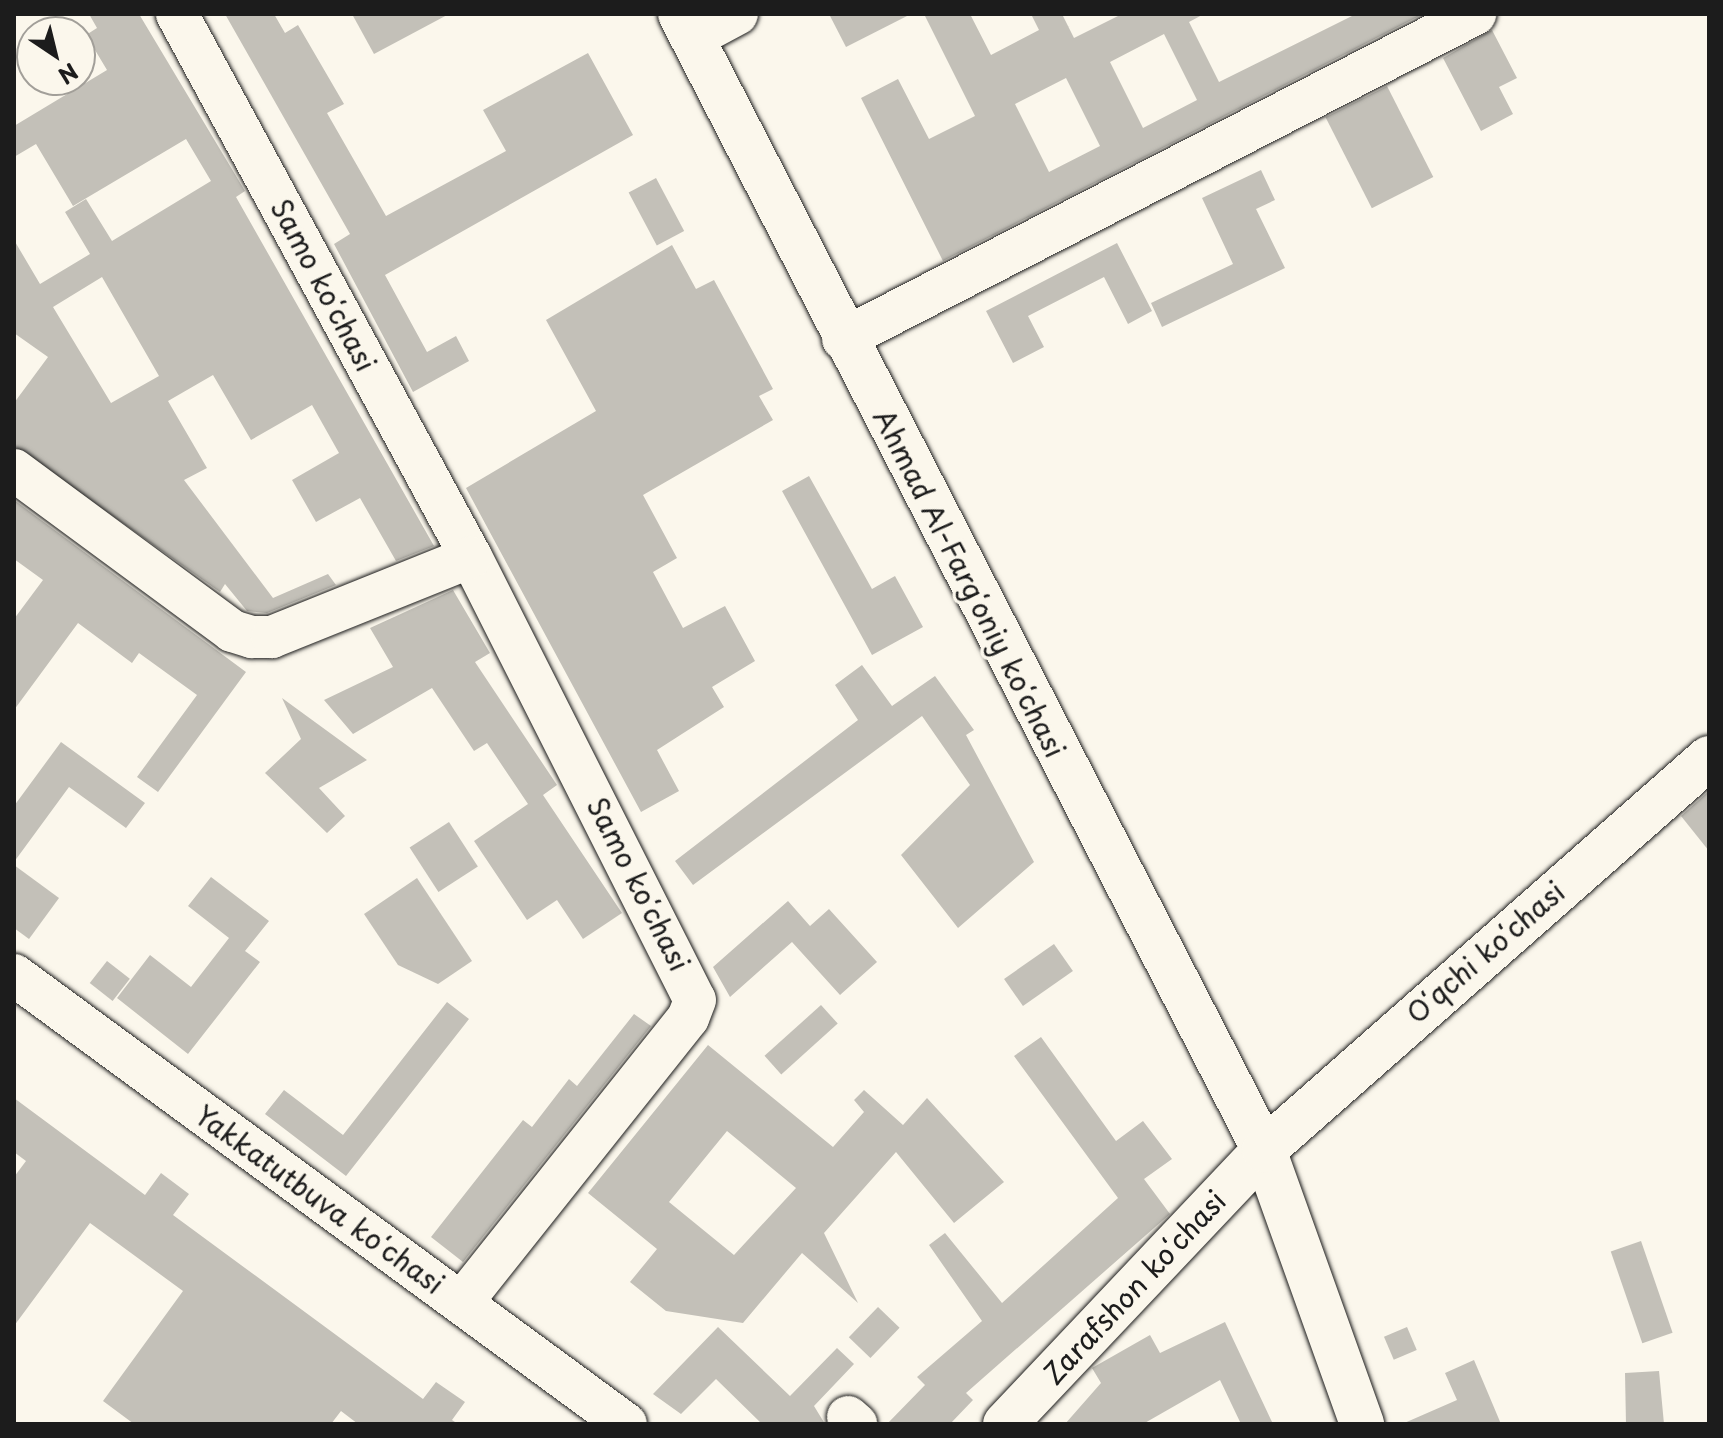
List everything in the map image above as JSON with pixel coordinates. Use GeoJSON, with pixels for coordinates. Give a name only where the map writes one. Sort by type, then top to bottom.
{"type":"FeatureCollection","features":[{"type":"Feature","properties":{"kind":"main road","name":"Ahmad Al-Fargʻoniy koʻchasi"},"geometry":{"type":"LineString","coordinates":[[686,26],[843,339],[1264,1150],[1362,1424]]}},
{"type":"Feature","properties":{"kind":"main road","name":"Oʻqchi koʻchasi"},"geometry":{"type":"LineString","coordinates":[[1264,1150],[1709,758]]}},
{"type":"Feature","properties":{"kind":"main road","name":"Zarafshon koʻchasi"},"geometry":{"type":"LineString","coordinates":[[1005,1424],[1264,1150]]}},
{"type":"Feature","properties":{"kind":"street","name":"Samo koʻchasi"},"geometry":{"type":"LineString","coordinates":[[177,14],[471,557],[695,1000],[688,1018],[461,1303]]}},
{"type":"Feature","properties":{"kind":"street"},"geometry":{"type":"LineString","coordinates":[[686,26],[737,14]]}},
{"type":"Feature","properties":{"kind":"street"},"geometry":{"type":"LineString","coordinates":[[843,339],[1475,14]]}},
{"type":"Feature","properties":{"kind":"street"},"geometry":{"type":"LineString","coordinates":[[14,470],[232,631],[252,637],[272,637],[471,557]]}},
{"type":"Feature","properties":{"kind":"street","name":"Yakkatutbuva koʻchasi"},"geometry":{"type":"LineString","coordinates":[[14,975],[626,1424]]}},
{"type":"Feature","properties":{"kind":"building"},"geometry":{"type":"Polygon","coordinates":[[[89,14],[139,14],[245,191],[236,197],[434,546],[396,561],[360,498],[316,522],[292,480],[339,453],[312,405],[251,440],[213,375],[168,401],[207,468],[184,480],[273,598],[328,574],[336,585],[267,613],[247,611],[225,584],[220,592],[14,446],[14,403],[48,357],[14,333],[14,240],[40,284],[90,254],[65,212],[86,199],[112,241],[211,181],[186,139],[73,206],[36,144],[14,157],[14,126],[64,96],[96,96],[96,77],[107,70],[96,52],[96,16],[89,14]],[[102,277],[53,307],[111,403],[159,376],[102,277]]]}},
{"type":"Feature","properties":{"kind":"building"},"geometry":{"type":"Polygon","coordinates":[[[225,14],[274,14],[285,33],[298,25],[344,104],[327,113],[386,216],[506,151],[483,110],[588,53],[633,135],[385,275],[427,352],[456,336],[469,361],[413,392],[334,244],[350,234],[225,14]]]}},
{"type":"Feature","properties":{"kind":"building"},"geometry":{"type":"Polygon","coordinates":[[[352,14],[449,14],[374,54],[352,14]]]}},
{"type":"Feature","properties":{"kind":"building"},"geometry":{"type":"Polygon","coordinates":[[[829,14],[911,14],[846,47],[829,14]]]}},
{"type":"Feature","properties":{"kind":"building"},"geometry":{"type":"Polygon","coordinates":[[[924,14],[970,14],[991,55],[1039,30],[1031,14],[1062,14],[1074,38],[1122,14],[1204,14],[1189,22],[1219,82],[1356,14],[1423,14],[943,261],[861,98],[898,79],[929,139],[975,116],[924,14]],[[1164,34],[1110,62],[1143,128],[1197,100],[1164,34]],[[1066,78],[1015,104],[1049,172],[1100,146],[1066,78]]]}},
{"type":"Feature","properties":{"kind":"building"},"geometry":{"type":"Polygon","coordinates":[[[1492,30],[1517,78],[1499,87],[1513,114],[1481,131],[1443,58],[1492,30]]]}},
{"type":"Feature","properties":{"kind":"building"},"geometry":{"type":"Polygon","coordinates":[[[1387,86],[1433,177],[1372,208],[1326,117],[1387,86]]]}},
{"type":"Feature","properties":{"kind":"building"},"geometry":{"type":"Polygon","coordinates":[[[1261,170],[1275,200],[1256,209],[1285,268],[1162,327],[1151,303],[1233,264],[1202,198],[1261,170]]]}},
{"type":"Feature","properties":{"kind":"building"},"geometry":{"type":"Polygon","coordinates":[[[656,178],[684,231],[657,246],[629,193],[656,178]]]}},
{"type":"Feature","properties":{"kind":"building"},"geometry":{"type":"Polygon","coordinates":[[[1117,243],[1152,311],[1128,324],[1104,277],[1028,316],[1044,347],[1013,363],[986,311],[1117,243]]]}},
{"type":"Feature","properties":{"kind":"building"},"geometry":{"type":"Polygon","coordinates":[[[672,245],[696,289],[714,280],[773,389],[759,396],[773,420],[643,495],[677,558],[653,572],[683,628],[725,606],[755,661],[712,687],[724,707],[657,750],[679,791],[641,812],[466,488],[596,411],[546,320],[672,245]]]}},
{"type":"Feature","properties":{"kind":"building"},"geometry":{"type":"Polygon","coordinates":[[[809,476],[872,589],[895,576],[923,627],[872,655],[782,491],[809,476]]]}},
{"type":"Feature","properties":{"kind":"building"},"geometry":{"type":"Polygon","coordinates":[[[14,500],[246,672],[158,792],[137,777],[197,695],[139,653],[132,663],[78,623],[14,710],[14,619],[43,580],[14,559],[14,500]]]}},
{"type":"Feature","properties":{"kind":"building"},"geometry":{"type":"Polygon","coordinates":[[[453,590],[490,653],[475,662],[557,785],[543,795],[622,913],[583,939],[557,900],[527,920],[474,841],[528,804],[487,743],[474,751],[432,688],[353,734],[324,700],[393,667],[370,628],[453,590]]]}},
{"type":"Feature","properties":{"kind":"building"},"geometry":{"type":"Polygon","coordinates":[[[862,665],[892,706],[935,676],[974,730],[966,735],[1034,862],[958,928],[901,855],[970,785],[922,716],[693,885],[675,861],[858,720],[835,685],[862,665]]]}},
{"type":"Feature","properties":{"kind":"building"},"geometry":{"type":"Polygon","coordinates":[[[282,698],[367,760],[319,788],[345,816],[327,833],[265,773],[301,739],[282,698]]]}},
{"type":"Feature","properties":{"kind":"building"},"geometry":{"type":"Polygon","coordinates":[[[61,742],[145,803],[126,828],[69,787],[14,862],[14,806],[61,742]]]}},
{"type":"Feature","properties":{"kind":"building"},"geometry":{"type":"Polygon","coordinates":[[[1709,791],[1709,851],[1681,816],[1709,791]]]}},
{"type":"Feature","properties":{"kind":"building"},"geometry":{"type":"Polygon","coordinates":[[[449,822],[478,866],[438,892],[410,848],[449,822]]]}},
{"type":"Feature","properties":{"kind":"building"},"geometry":{"type":"Polygon","coordinates":[[[14,865],[59,898],[29,939],[14,928],[14,865]]]}},
{"type":"Feature","properties":{"kind":"building"},"geometry":{"type":"Polygon","coordinates":[[[211,877],[269,921],[245,951],[260,962],[188,1054],[117,998],[150,955],[191,987],[229,938],[188,906],[211,877]]]}},
{"type":"Feature","properties":{"kind":"building"},"geometry":{"type":"Polygon","coordinates":[[[417,878],[472,961],[438,984],[398,965],[364,914],[417,878]]]}},
{"type":"Feature","properties":{"kind":"building"},"geometry":{"type":"Polygon","coordinates":[[[788,901],[810,926],[829,909],[877,962],[840,995],[792,942],[730,997],[713,967],[788,901]]]}},
{"type":"Feature","properties":{"kind":"building"},"geometry":{"type":"Polygon","coordinates":[[[1054,944],[1073,971],[1023,1006],[1004,979],[1054,944]]]}},
{"type":"Feature","properties":{"kind":"building"},"geometry":{"type":"Polygon","coordinates":[[[107,961],[130,979],[113,1001],[90,983],[107,961]]]}},
{"type":"Feature","properties":{"kind":"building"},"geometry":{"type":"Polygon","coordinates":[[[447,1002],[469,1019],[346,1176],[265,1114],[284,1090],[343,1135],[447,1002]]]}},
{"type":"Feature","properties":{"kind":"building"},"geometry":{"type":"Polygon","coordinates":[[[821,1005],[838,1024],[781,1074],[765,1056],[821,1005]]]}},
{"type":"Feature","properties":{"kind":"building"},"geometry":{"type":"Polygon","coordinates":[[[634,1014],[651,1026],[463,1262],[431,1237],[523,1120],[532,1127],[569,1079],[577,1086],[634,1014]]]}},
{"type":"Feature","properties":{"kind":"building"},"geometry":{"type":"Polygon","coordinates":[[[1041,1037],[1116,1141],[1143,1121],[1172,1159],[1144,1179],[1170,1214],[966,1393],[973,1400],[950,1424],[887,1424],[925,1385],[917,1377],[982,1321],[929,1245],[945,1233],[1002,1303],[1118,1198],[1014,1056],[1041,1037]]]}},
{"type":"Feature","properties":{"kind":"building"},"geometry":{"type":"Polygon","coordinates":[[[708,1045],[833,1147],[864,1112],[854,1100],[864,1090],[903,1125],[927,1098],[1004,1182],[954,1223],[896,1152],[824,1233],[858,1303],[802,1253],[743,1323],[666,1311],[630,1282],[657,1249],[588,1193],[708,1045]],[[727,1131],[669,1202],[734,1255],[796,1188],[727,1131]]]}},
{"type":"Feature","properties":{"kind":"building"},"geometry":{"type":"Polygon","coordinates":[[[14,1098],[145,1195],[161,1173],[189,1194],[173,1215],[423,1399],[436,1382],[465,1402],[452,1420],[458,1424],[358,1424],[341,1411],[331,1424],[134,1424],[103,1401],[183,1291],[90,1223],[14,1326],[14,1177],[26,1161],[14,1152],[14,1098]]]}},
{"type":"Feature","properties":{"kind":"building"},"geometry":{"type":"Polygon","coordinates":[[[1641,1241],[1673,1333],[1642,1343],[1611,1251],[1641,1241]]]}},
{"type":"Feature","properties":{"kind":"building"},"geometry":{"type":"Polygon","coordinates":[[[878,1307],[900,1328],[870,1358],[849,1337],[878,1307]]]}},
{"type":"Feature","properties":{"kind":"building"},"geometry":{"type":"Polygon","coordinates":[[[1225,1322],[1273,1424],[1241,1424],[1220,1380],[1143,1424],[1065,1424],[1101,1383],[1092,1368],[1150,1335],[1160,1353],[1225,1322]]]}},
{"type":"Feature","properties":{"kind":"building"},"geometry":{"type":"Polygon","coordinates":[[[718,1327],[790,1396],[837,1348],[854,1364],[814,1406],[825,1424],[762,1424],[716,1379],[681,1414],[653,1394],[718,1327]]]}},
{"type":"Feature","properties":{"kind":"building"},"geometry":{"type":"Polygon","coordinates":[[[1407,1327],[1417,1350],[1394,1360],[1384,1337],[1407,1327]]]}},
{"type":"Feature","properties":{"kind":"building"},"geometry":{"type":"Polygon","coordinates":[[[1474,1360],[1501,1424],[1402,1424],[1457,1400],[1445,1373],[1474,1360]]]}},
{"type":"Feature","properties":{"kind":"building"},"geometry":{"type":"Polygon","coordinates":[[[1659,1371],[1664,1424],[1626,1424],[1625,1373],[1659,1371]]]}}]}
